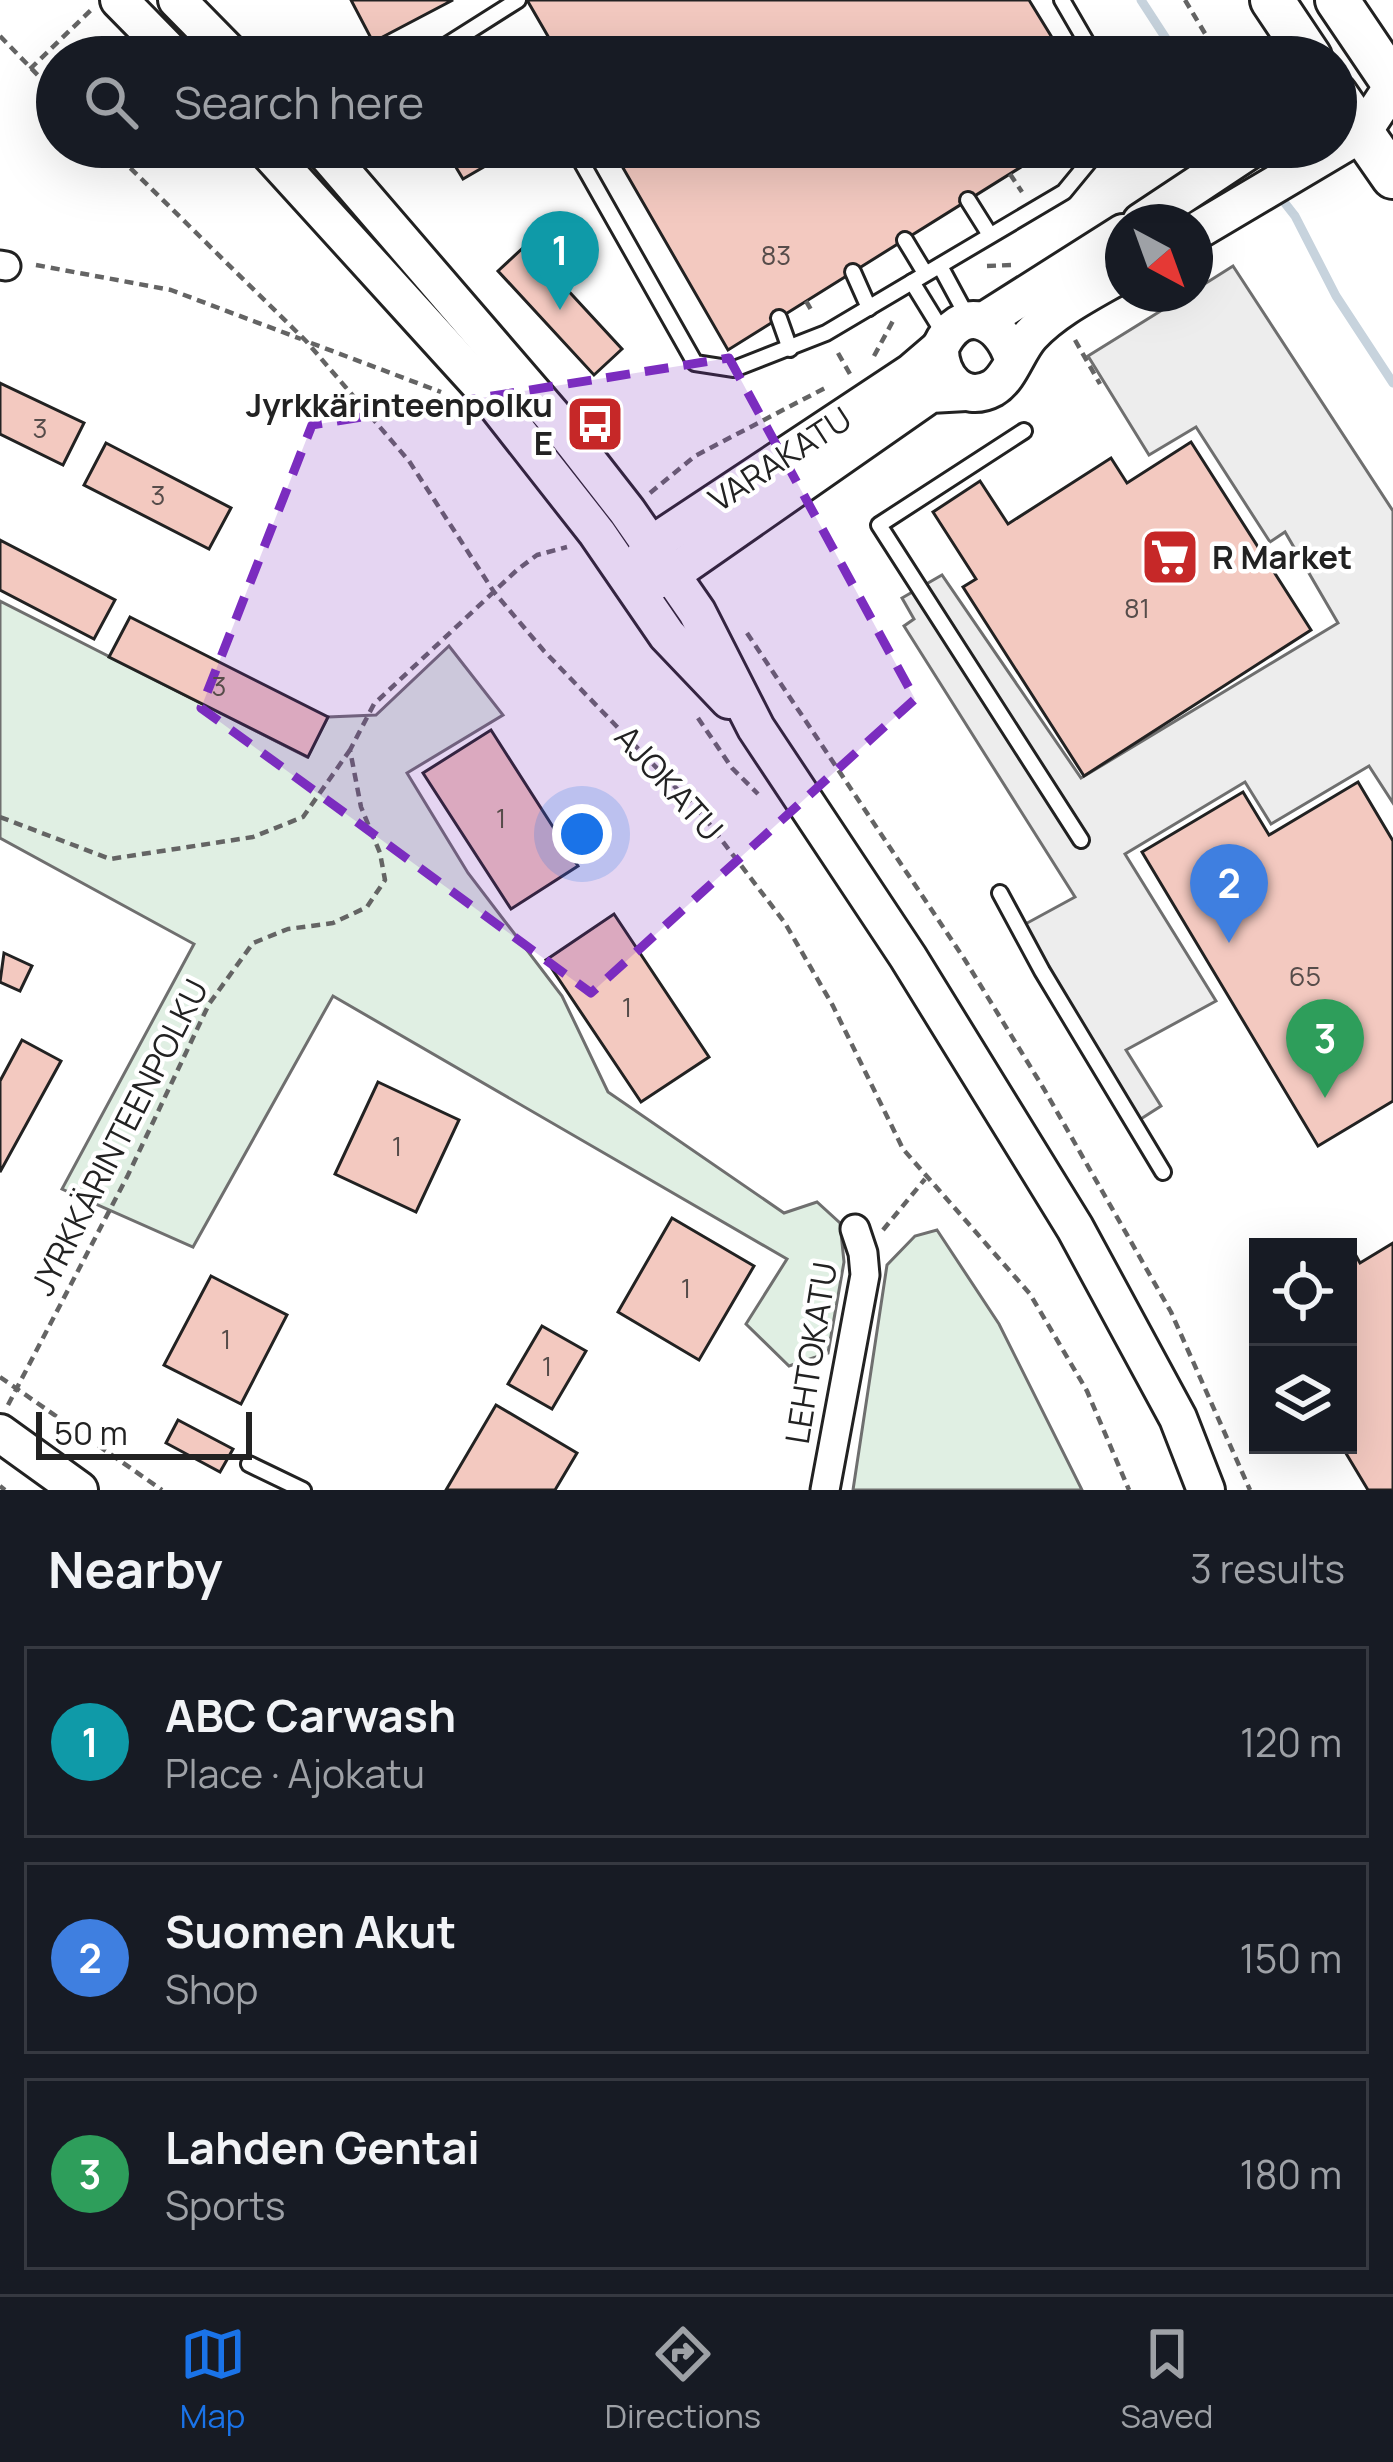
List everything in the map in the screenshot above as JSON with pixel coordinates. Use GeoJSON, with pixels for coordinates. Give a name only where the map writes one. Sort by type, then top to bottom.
{"type":"FeatureCollection","features":[{"type":"Feature","properties":{"kind":"main road"},"geometry":{"type":"LineString","coordinates":[[1272,0],[1296,36]]}},
{"type":"Feature","properties":{"kind":"main road"},"geometry":{"type":"LineString","coordinates":[[1337,0],[1393,84]]}},
{"type":"Feature","properties":{"kind":"main road"},"geometry":{"type":"LineString","coordinates":[[1357,126],[1393,177]]}},
{"type":"Feature","properties":{"kind":"street"},"geometry":{"type":"LineString","coordinates":[[119,0],[154,36]]}},
{"type":"Feature","properties":{"kind":"street"},"geometry":{"type":"LineString","coordinates":[[177,0],[212,36]]}},
{"type":"Feature","properties":{"kind":"street"},"geometry":{"type":"LineString","coordinates":[[1357,90],[1393,84]]}},
{"type":"Feature","properties":{"kind":"street"},"geometry":{"type":"LineString","coordinates":[[1357,136],[1393,84]]}},
{"type":"Feature","properties":{"kind":"street"},"geometry":{"type":"LineString","coordinates":[[302,168],[484,389],[634,584],[667,635],[756,728]]}},
{"type":"Feature","properties":{"kind":"street"},"geometry":{"type":"LineString","coordinates":[[305,168],[485,333],[627,511],[698,612],[756,728],[908,957],[1075,1228],[1178,1418],[1206,1490]]}},
{"type":"Feature","properties":{"kind":"street"},"geometry":{"type":"LineString","coordinates":[[1170,204],[1224,168]]}},
{"type":"Feature","properties":{"kind":"street"},"geometry":{"type":"LineString","coordinates":[[1213,222],[1302,168]]}},
{"type":"Feature","properties":{"kind":"street","name":"VARAKATU"},"geometry":{"type":"LineString","coordinates":[[634,584],[960,331],[1105,244]]}},
{"type":"Feature","properties":{"kind":"street"},"geometry":{"type":"LineString","coordinates":[[1013,359],[1006,338],[960,331],[944,375],[966,392],[994,387],[1032,334],[1105,283]]}},
{"type":"Feature","properties":{"kind":"street","name":"VARAKATU"},"geometry":{"type":"LineString","coordinates":[[661,560],[930,394],[966,392]]}},
{"type":"Feature","properties":{"kind":"street","name":"LEHTOKATU"},"geometry":{"type":"LineString","coordinates":[[825,1490],[865,1275],[859,1241]]}},
{"type":"Feature","properties":{"kind":"street"},"geometry":{"type":"LineString","coordinates":[[0,1433],[79,1490]]}},
{"type":"Feature","properties":{"kind":"lane"},"geometry":{"type":"LineString","coordinates":[[461,36],[518,0]]}},
{"type":"Feature","properties":{"kind":"lane"},"geometry":{"type":"LineString","coordinates":[[1062,0],[1083,36]]}},
{"type":"Feature","properties":{"kind":"lane"},"geometry":{"type":"LineString","coordinates":[[585,168],[695,363],[734,369],[790,349],[869,308],[1064,192],[1084,168]]}},
{"type":"Feature","properties":{"kind":"lane"},"geometry":{"type":"LineString","coordinates":[[968,200],[991,235]]}},
{"type":"Feature","properties":{"kind":"lane"},"geometry":{"type":"LineString","coordinates":[[905,240],[922,300],[960,331]]}},
{"type":"Feature","properties":{"kind":"lane"},"geometry":{"type":"LineString","coordinates":[[940,266],[950,285],[960,331]]}},
{"type":"Feature","properties":{"kind":"lane"},"geometry":{"type":"LineString","coordinates":[[853,272],[869,308]]}},
{"type":"Feature","properties":{"kind":"lane"},"geometry":{"type":"LineString","coordinates":[[779,318],[790,349]]}},
{"type":"Feature","properties":{"kind":"lane"},"geometry":{"type":"LineString","coordinates":[[1024,431],[880,525],[1081,840]]}},
{"type":"Feature","properties":{"kind":"lane"},"geometry":{"type":"LineString","coordinates":[[1000,893],[1163,1172]]}},
{"type":"Feature","properties":{"kind":"lane"},"geometry":{"type":"LineString","coordinates":[[249,1464],[303,1490]]}},
{"type":"Feature","properties":{"kind":"path"},"geometry":{"type":"LineString","coordinates":[[63,36],[100,0]]}},
{"type":"Feature","properties":{"kind":"path"},"geometry":{"type":"LineString","coordinates":[[1185,0],[1206,36]]}},
{"type":"Feature","properties":{"kind":"path"},"geometry":{"type":"LineString","coordinates":[[0,36],[36,75]]}},
{"type":"Feature","properties":{"kind":"path"},"geometry":{"type":"LineString","coordinates":[[30,69],[36,63]]}},
{"type":"Feature","properties":{"kind":"path","name":"AJOKATU"},"geometry":{"type":"LineString","coordinates":[[130,168],[306,341],[409,461],[494,592],[704,817],[785,923],[833,1006],[885,1116],[925,1179],[986,1239],[1030,1294],[1088,1390],[1129,1490]]}},
{"type":"Feature","properties":{"kind":"path"},"geometry":{"type":"LineString","coordinates":[[950,285],[990,264],[1026,266]]}},
{"type":"Feature","properties":{"kind":"path"},"geometry":{"type":"LineString","coordinates":[[3,265],[47,265],[171,290],[453,397]]}},
{"type":"Feature","properties":{"kind":"path"},"geometry":{"type":"LineString","coordinates":[[870,363],[898,313],[922,300]]}},
{"type":"Feature","properties":{"kind":"path"},"geometry":{"type":"LineString","coordinates":[[627,511],[695,456],[850,374]]}},
{"type":"Feature","properties":{"kind":"path"},"geometry":{"type":"LineString","coordinates":[[0,817],[110,859],[253,837],[303,817],[350,750],[374,704],[537,555],[558,547],[576,548],[563,531]]}},
{"type":"Feature","properties":{"kind":"path"},"geometry":{"type":"LineString","coordinates":[[746,632],[965,959],[1044,1089],[1172,1312],[1250,1490]]}},
{"type":"Feature","properties":{"kind":"path"},"geometry":{"type":"LineString","coordinates":[[698,717],[733,768],[761,798]]}},
{"type":"Feature","properties":{"kind":"path","name":"JYRKKÄRINTEENPOLKU"},"geometry":{"type":"LineString","coordinates":[[0,1421],[128,1175],[209,1004],[253,943],[289,929],[333,923],[367,907],[385,880],[380,853],[361,807],[350,750]]}},
{"type":"Feature","properties":{"kind":"path"},"geometry":{"type":"LineString","coordinates":[[859,1241],[925,1179]]}},
{"type":"Feature","properties":{"kind":"path"},"geometry":{"type":"LineString","coordinates":[[0,1378],[162,1490]]}},
{"type":"Feature","properties":{"kind":"highlighted area"},"geometry":{"type":"Polygon","coordinates":[[[729,358],[915,699],[591,993],[201,708],[312,425],[729,358]]]}},
{"type":"Feature","properties":{"kind":"green space"},"geometry":{"type":"Polygon","coordinates":[[[0,601],[307,757],[328,717],[376,715],[449,646],[503,715],[407,773],[468,873],[562,996],[608,1092],[784,1213],[817,1202],[840,1223],[844,1262],[828,1353],[789,1366],[746,1324],[787,1259],[333,996],[193,1247],[62,1189],[194,944],[0,838],[0,601]]]}},
{"type":"Feature","properties":{"kind":"green space"},"geometry":{"type":"Polygon","coordinates":[[[937,1230],[999,1324],[1082,1490],[853,1490],[887,1265],[915,1236],[937,1230]]]}},
{"type":"Feature","properties":{"kind":"shaded area"},"geometry":{"type":"Polygon","coordinates":[[[1233,266],[1393,511],[1393,803],[1369,766],[1271,824],[1245,782],[1125,854],[1216,1001],[1126,1050],[1161,1106],[1133,1124],[1018,928],[1075,897],[904,626],[914,619],[902,598],[942,575],[1081,778],[1338,623],[1285,532],[1270,542],[1196,427],[1149,455],[1088,356],[1159,312],[1213,312],[1213,279],[1233,266]]]}},
{"type":"Feature","properties":{"kind":"building"},"geometry":{"type":"Polygon","coordinates":[[[351,0],[453,0],[384,36],[370,36],[351,0]]]}},
{"type":"Feature","properties":{"kind":"building"},"geometry":{"type":"Polygon","coordinates":[[[527,0],[1029,0],[1051,36],[548,36],[527,0]]]}},
{"type":"Feature","properties":{"kind":"building"},"geometry":{"type":"Polygon","coordinates":[[[456,168],[482,168],[463,179],[456,168]]]}},
{"type":"Feature","properties":{"kind":"building"},"geometry":{"type":"Polygon","coordinates":[[[623,168],[1019,168],[728,350],[623,168]]]}},
{"type":"Feature","properties":{"kind":"building"},"geometry":{"type":"Polygon","coordinates":[[[526,245],[622,349],[594,375],[498,271],[526,245]]]}},
{"type":"Feature","properties":{"kind":"building"},"geometry":{"type":"Polygon","coordinates":[[[0,383],[84,423],[63,465],[0,434],[0,383]]]}},
{"type":"Feature","properties":{"kind":"building"},"geometry":{"type":"Polygon","coordinates":[[[1191,442],[1311,630],[1084,776],[963,587],[976,579],[933,512],[980,481],[1008,524],[1111,458],[1127,483],[1191,442]]]}},
{"type":"Feature","properties":{"kind":"building"},"geometry":{"type":"Polygon","coordinates":[[[106,443],[231,508],[209,549],[84,485],[106,443]]]}},
{"type":"Feature","properties":{"kind":"building"},"geometry":{"type":"Polygon","coordinates":[[[0,540],[115,600],[94,639],[0,590],[0,540]]]}},
{"type":"Feature","properties":{"kind":"building"},"geometry":{"type":"Polygon","coordinates":[[[130,617],[328,717],[308,757],[109,657],[130,617]]]}},
{"type":"Feature","properties":{"kind":"building"},"geometry":{"type":"Polygon","coordinates":[[[491,730],[578,866],[511,909],[423,773],[491,730]]]}},
{"type":"Feature","properties":{"kind":"building"},"geometry":{"type":"Polygon","coordinates":[[[1358,782],[1393,841],[1393,1101],[1318,1146],[1142,852],[1243,792],[1269,835],[1358,782]]]}},
{"type":"Feature","properties":{"kind":"building"},"geometry":{"type":"Polygon","coordinates":[[[614,914],[709,1057],[641,1102],[546,960],[614,914]]]}},
{"type":"Feature","properties":{"kind":"building"},"geometry":{"type":"Polygon","coordinates":[[[4,953],[32,966],[20,991],[0,982],[4,953]]]}},
{"type":"Feature","properties":{"kind":"building"},"geometry":{"type":"Polygon","coordinates":[[[22,1040],[61,1061],[0,1172],[0,1081],[22,1040]]]}},
{"type":"Feature","properties":{"kind":"building"},"geometry":{"type":"Polygon","coordinates":[[[378,1082],[459,1120],[416,1212],[335,1174],[378,1082]]]}},
{"type":"Feature","properties":{"kind":"building"},"geometry":{"type":"Polygon","coordinates":[[[672,1218],[754,1266],[699,1360],[618,1312],[672,1218]]]}},
{"type":"Feature","properties":{"kind":"building"},"geometry":{"type":"Polygon","coordinates":[[[1393,1243],[1393,1490],[1368,1490],[1346,1454],[1357,1454],[1357,1258],[1360,1263],[1393,1243]]]}},
{"type":"Feature","properties":{"kind":"building"},"geometry":{"type":"Polygon","coordinates":[[[211,1276],[287,1315],[241,1404],[164,1365],[211,1276]]]}},
{"type":"Feature","properties":{"kind":"building"},"geometry":{"type":"Polygon","coordinates":[[[542,1326],[586,1351],[552,1409],[508,1384],[542,1326]]]}},
{"type":"Feature","properties":{"kind":"building"},"geometry":{"type":"Polygon","coordinates":[[[496,1405],[577,1453],[555,1490],[446,1490],[496,1405]]]}},
{"type":"Feature","properties":{"kind":"building"},"geometry":{"type":"Polygon","coordinates":[[[178,1420],[233,1449],[220,1472],[166,1443],[178,1420]]]}},
{"type":"Feature","properties":{"kind":"waterway"},"geometry":{"type":"LineString","coordinates":[[1141,0],[1164,36]]}},
{"type":"Feature","properties":{"kind":"waterway"},"geometry":{"type":"LineString","coordinates":[[1277,193],[1393,383]]}},
{"type":"Feature","properties":{"kind":"place","name":"ABC Carwash"},"geometry":{"type":"Point","coordinates":[560,310]}},
{"type":"Feature","properties":{"kind":"place","name":"Jyrkkärinteenpolku E"},"geometry":{"type":"Point","coordinates":[595,424]}},
{"type":"Feature","properties":{"kind":"place","name":"R Market"},"geometry":{"type":"Point","coordinates":[1170,557]}},
{"type":"Feature","properties":{"kind":"place","name":"Suomen Akut"},"geometry":{"type":"Point","coordinates":[1229,943]}},
{"type":"Feature","properties":{"kind":"place","name":"Lahden Gentai"},"geometry":{"type":"Point","coordinates":[1325,1098]}}]}
